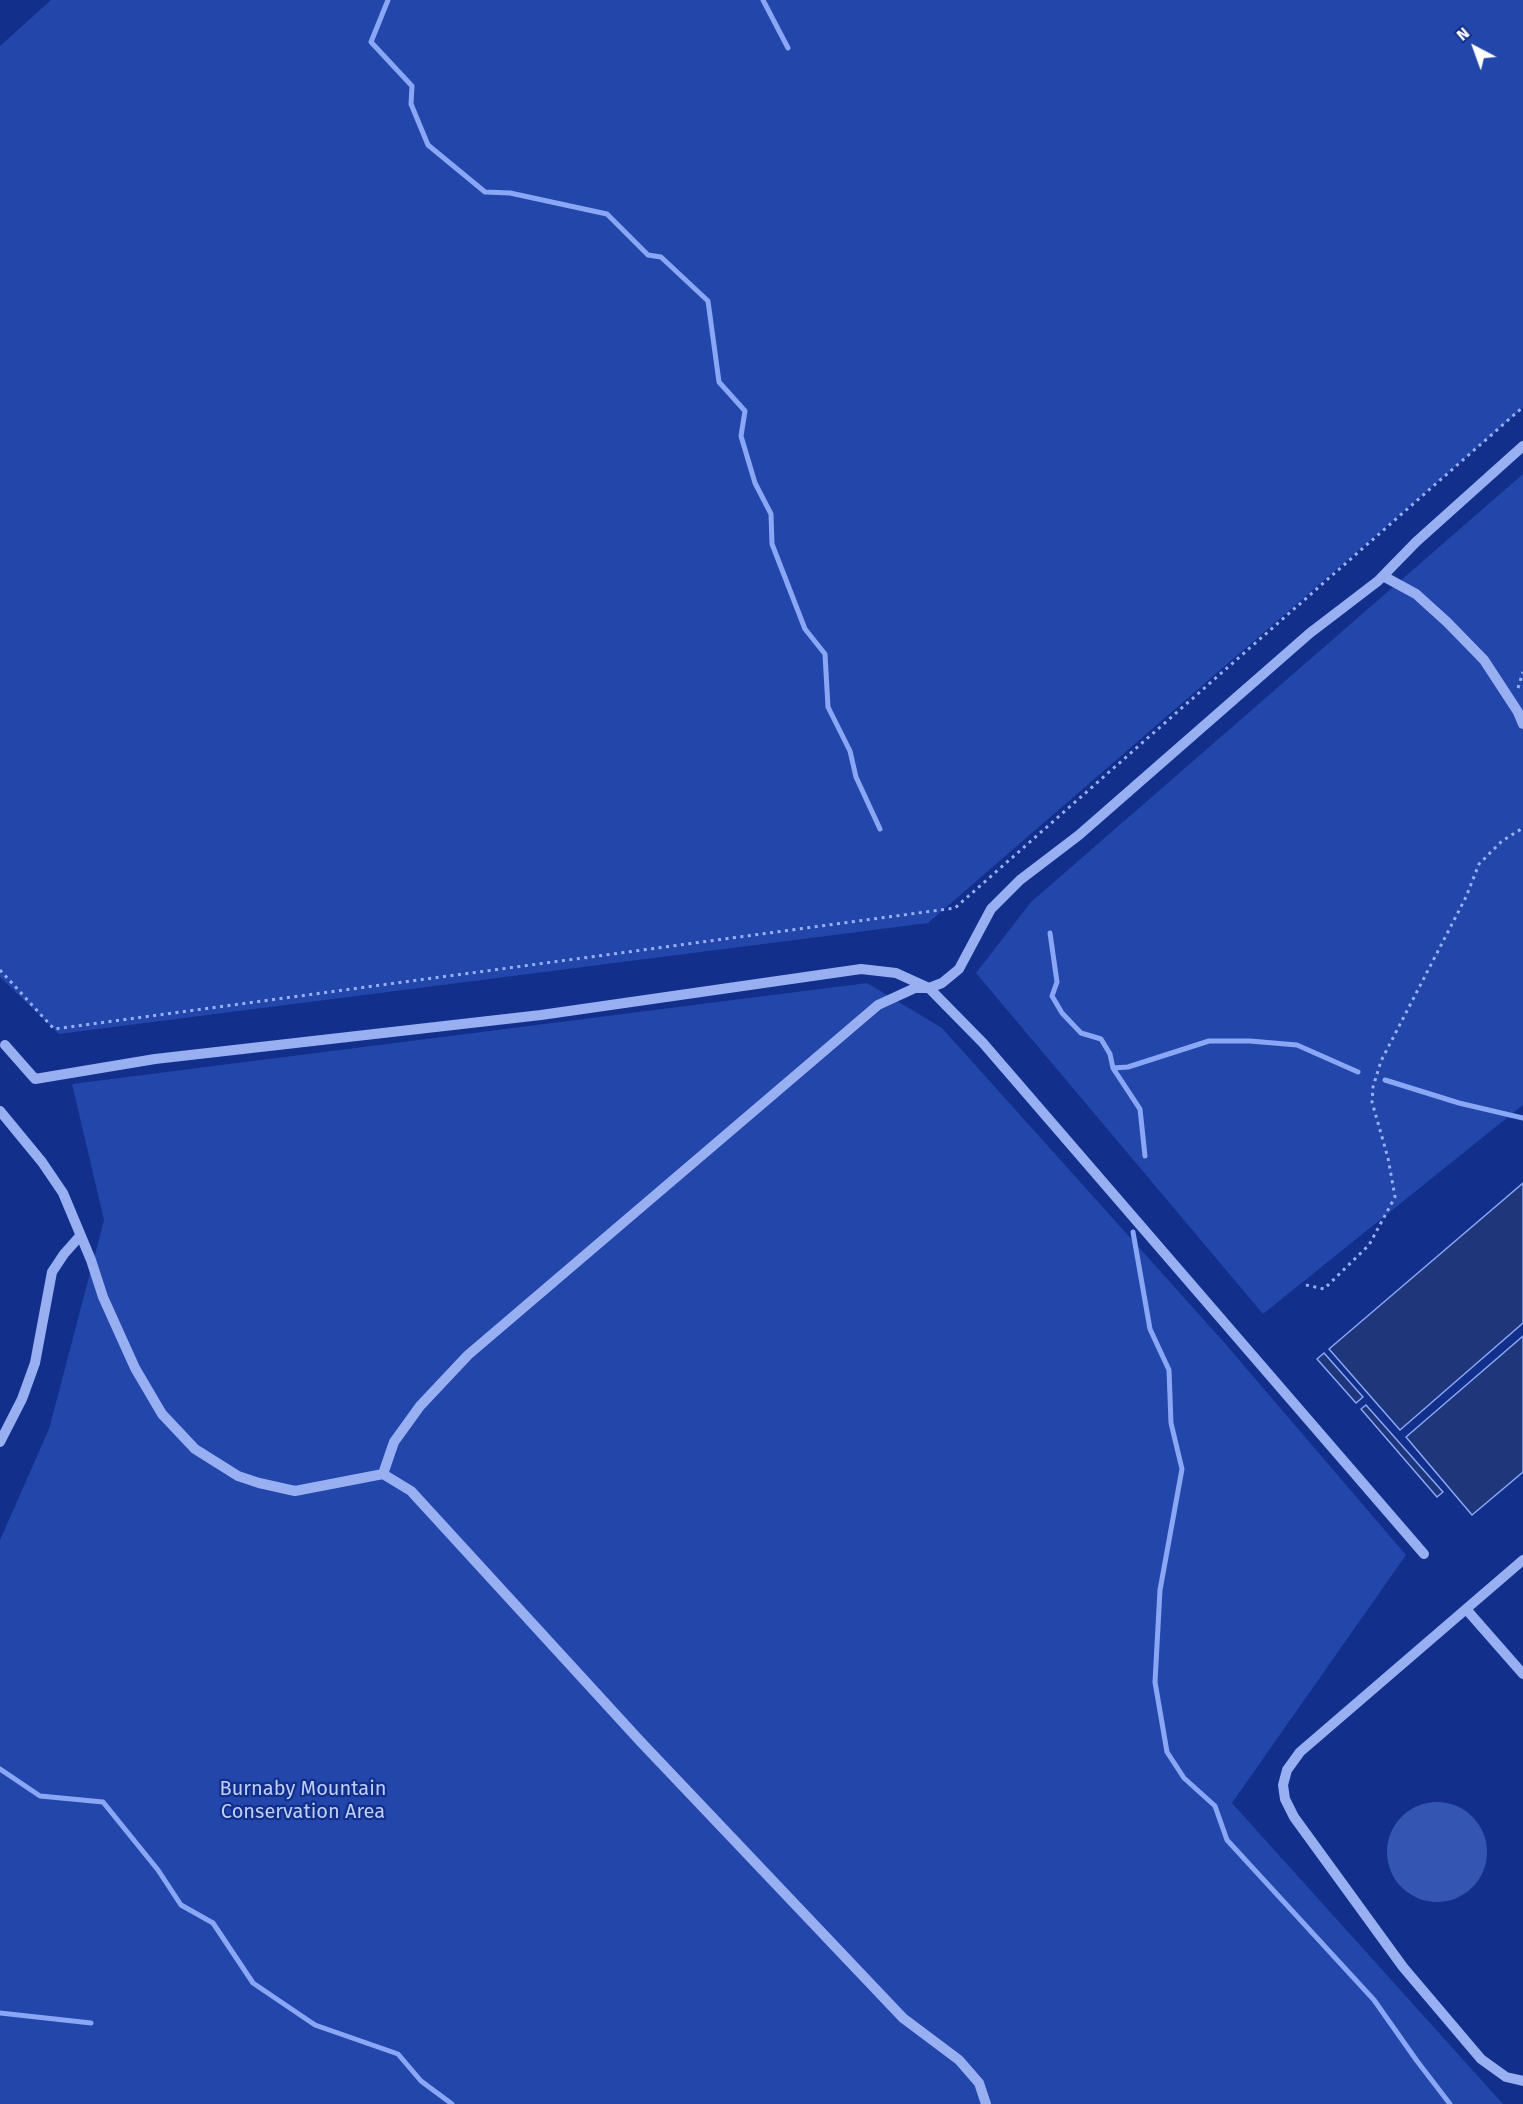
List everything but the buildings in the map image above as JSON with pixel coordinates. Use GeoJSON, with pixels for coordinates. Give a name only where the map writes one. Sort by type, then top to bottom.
{"type":"FeatureCollection","features":[{"type":"Feature","properties":{"kind":"lane"},"geometry":{"type":"LineString","coordinates":[[383,1474],[394,1442],[420,1406],[468,1355],[878,1005],[915,988],[929,988],[942,983],[959,969],[992,909],[1020,880],[1079,836],[1310,633],[1383,576],[1416,542],[1523,446]]}},
{"type":"Feature","properties":{"kind":"lane"},"geometry":{"type":"LineString","coordinates":[[1383,576],[1416,594],[1484,660],[1518,712],[1523,724]]}},
{"type":"Feature","properties":{"kind":"lane"},"geometry":{"type":"LineString","coordinates":[[5,1045],[35,1079],[155,1059],[541,1016],[861,969],[896,973],[929,988],[983,1043],[1424,1554]]}},
{"type":"Feature","properties":{"kind":"lane"},"geometry":{"type":"LineString","coordinates":[[0,1111],[42,1162],[63,1193],[103,1297],[144,1384],[162,1414],[195,1449],[238,1476],[295,1491],[383,1474],[411,1491],[640,1741],[903,2018],[959,2060],[979,2082],[986,2104]]}},
{"type":"Feature","properties":{"kind":"lane"},"geometry":{"type":"LineString","coordinates":[[0,1442],[35,1363],[52,1272],[63,1254],[80,1236]]}},
{"type":"Feature","properties":{"kind":"lane"},"geometry":{"type":"LineString","coordinates":[[1523,1560],[1300,1752],[1287,1770],[1283,1785],[1285,1799],[1294,1817],[1418,1983],[1481,2059],[1506,2077],[1523,2081]]}},
{"type":"Feature","properties":{"kind":"lane"},"geometry":{"type":"LineString","coordinates":[[1466,1609],[1523,1674]]}},
{"type":"Feature","properties":{"kind":"path"},"geometry":{"type":"LineString","coordinates":[[0,970],[54,1029],[956,908],[1523,407]]}},
{"type":"Feature","properties":{"kind":"path"},"geometry":{"type":"LineString","coordinates":[[1306,1285],[1324,1289],[1332,1282],[1369,1245],[1395,1197],[1388,1158],[1372,1102],[1373,1087],[1381,1061],[1466,897],[1479,864],[1502,841],[1523,828]]}},
{"type":"Feature","properties":{"kind":"green space"},"geometry":{"type":"Polygon","coordinates":[[[51,0],[1523,0],[1523,408],[928,923],[59,1034],[0,977],[0,46],[51,0]]]}},
{"type":"Feature","properties":{"kind":"green space"},"geometry":{"type":"Polygon","coordinates":[[[1523,474],[1523,1105],[1263,1314],[976,973],[1031,902],[1523,474]]]}},
{"type":"Feature","properties":{"kind":"green space","name":"Burnaby Mountain Conservation Area"},"geometry":{"type":"Polygon","coordinates":[[[867,983],[942,1028],[1222,1340],[1406,1555],[1232,1803],[1503,2104],[0,2104],[0,1540],[49,1429],[104,1220],[72,1084],[867,983]]]}},
{"type":"Feature","properties":{"kind":"shaded area"},"geometry":{"type":"Polygon","coordinates":[[[1523,1183],[1523,1323],[1400,1430],[1329,1349],[1523,1183]]]}},
{"type":"Feature","properties":{"kind":"shaded area"},"geometry":{"type":"Polygon","coordinates":[[[1523,1336],[1523,1472],[1472,1515],[1406,1437],[1523,1336]]]}},
{"type":"Feature","properties":{"kind":"shaded area"},"geometry":{"type":"Polygon","coordinates":[[[1324,1353],[1363,1397],[1356,1403],[1317,1359],[1324,1353]]]}},
{"type":"Feature","properties":{"kind":"shaded area"},"geometry":{"type":"Polygon","coordinates":[[[1366,1405],[1443,1492],[1437,1497],[1361,1409],[1366,1405]]]}},
{"type":"Feature","properties":{"kind":"waterway"},"geometry":{"type":"LineString","coordinates":[[388,0],[371,42],[412,86],[411,104],[428,145],[485,192],[510,193],[607,214],[648,255],[661,257],[708,301],[719,382],[745,411],[741,436],[755,483],[771,514],[772,544],[805,629],[825,654],[828,707],[850,751],[856,777],[880,829]]}},
{"type":"Feature","properties":{"kind":"waterway"},"geometry":{"type":"LineString","coordinates":[[763,0],[788,48]]}},
{"type":"Feature","properties":{"kind":"waterway"},"geometry":{"type":"LineString","coordinates":[[1050,933],[1057,982],[1052,996],[1062,1013],[1081,1033],[1101,1039],[1110,1054],[1113,1068],[1140,1109],[1145,1156]]}},
{"type":"Feature","properties":{"kind":"waterway"},"geometry":{"type":"LineString","coordinates":[[1113,1068],[1128,1067],[1209,1041],[1250,1041],[1297,1045],[1358,1072]]}},
{"type":"Feature","properties":{"kind":"waterway"},"geometry":{"type":"LineString","coordinates":[[1385,1080],[1459,1103],[1523,1118]]}},
{"type":"Feature","properties":{"kind":"waterway"},"geometry":{"type":"LineString","coordinates":[[1133,1232],[1150,1329],[1169,1370],[1171,1423],[1182,1469],[1160,1590],[1155,1682],[1167,1752],[1184,1778],[1215,1806],[1227,1840],[1374,2000],[1450,2104]]}},
{"type":"Feature","properties":{"kind":"waterway"},"geometry":{"type":"LineString","coordinates":[[0,1769],[40,1796],[103,1802],[158,1870],[181,1905],[213,1923],[253,1983],[315,2025],[398,2054],[421,2081],[452,2104]]}},
{"type":"Feature","properties":{"kind":"waterway"},"geometry":{"type":"LineString","coordinates":[[0,2013],[91,2023]]}}]}
